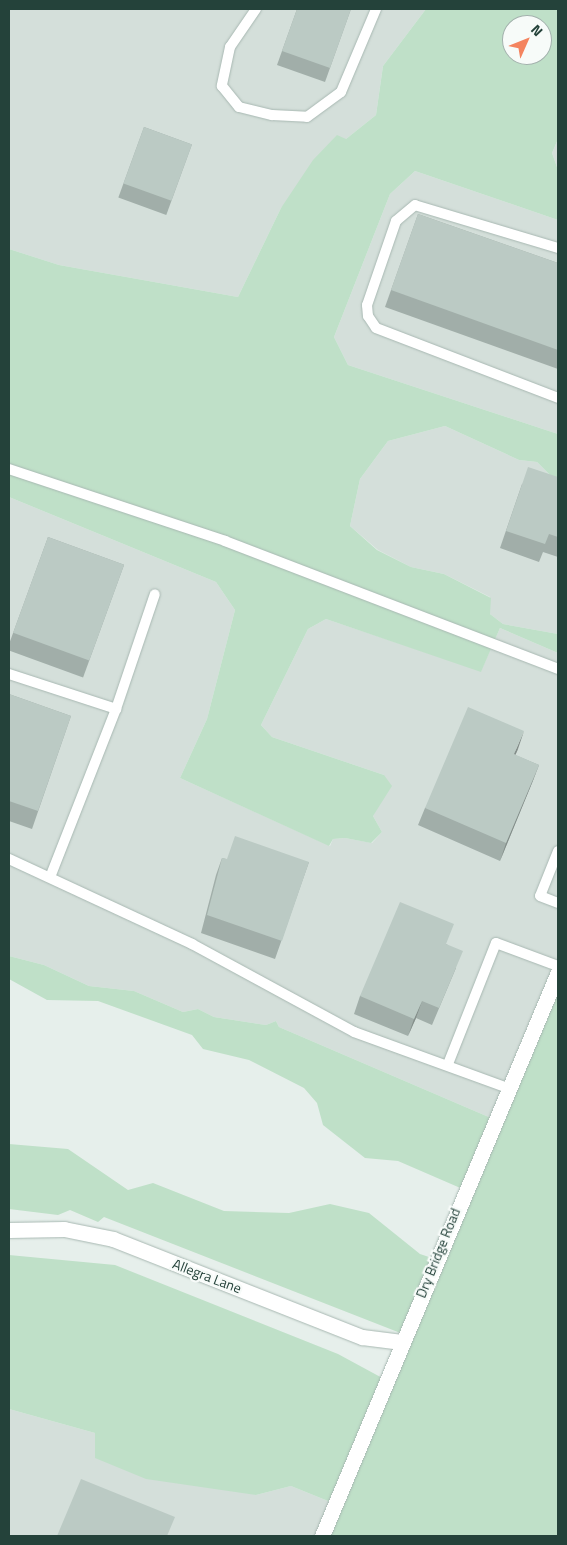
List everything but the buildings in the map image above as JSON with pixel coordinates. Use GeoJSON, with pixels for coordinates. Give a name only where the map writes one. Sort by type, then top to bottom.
{"type":"FeatureCollection","features":[{"type":"Feature","properties":{"kind":"street","name":"Dry Bridge Road"},"geometry":{"type":"LineString","coordinates":[[322,1536],[558,972]]}},
{"type":"Feature","properties":{"kind":"street","name":"Allegra Lane"},"geometry":{"type":"LineString","coordinates":[[9,1230],[64,1229],[113,1239],[362,1337],[402,1342]]}},
{"type":"Feature","properties":{"kind":"lane"},"geometry":{"type":"LineString","coordinates":[[256,9],[230,47],[222,86],[239,107],[272,116],[307,117],[341,92],[376,9]]}},
{"type":"Feature","properties":{"kind":"lane"},"geometry":{"type":"LineString","coordinates":[[558,248],[415,205],[396,221],[368,305],[368,316],[376,328],[558,398]]}},
{"type":"Feature","properties":{"kind":"lane"},"geometry":{"type":"LineString","coordinates":[[9,469],[225,541],[558,670]]}},
{"type":"Feature","properties":{"kind":"lane"},"geometry":{"type":"LineString","coordinates":[[51,875],[116,709],[155,594]]}},
{"type":"Feature","properties":{"kind":"lane"},"geometry":{"type":"LineString","coordinates":[[9,674],[116,709]]}},
{"type":"Feature","properties":{"kind":"lane"},"geometry":{"type":"LineString","coordinates":[[558,852],[540,896],[558,903]]}},
{"type":"Feature","properties":{"kind":"lane"},"geometry":{"type":"LineString","coordinates":[[9,858],[51,875],[192,944],[354,1032],[448,1064],[508,1088]]}},
{"type":"Feature","properties":{"kind":"lane"},"geometry":{"type":"LineString","coordinates":[[448,1064],[496,943],[558,966]]}},
{"type":"Feature","properties":{"kind":"shaded area"},"geometry":{"type":"Polygon","coordinates":[[[9,9],[426,9],[383,66],[376,115],[346,139],[281,208],[238,297],[59,265],[9,249],[9,9]]]}},
{"type":"Feature","properties":{"kind":"shaded area"},"geometry":{"type":"Polygon","coordinates":[[[558,139],[558,170],[552,153],[558,139]]]}},
{"type":"Feature","properties":{"kind":"shaded area"},"geometry":{"type":"Polygon","coordinates":[[[415,171],[558,220],[558,434],[348,365],[334,337],[390,194],[415,171]]]}},
{"type":"Feature","properties":{"kind":"shaded area"},"geometry":{"type":"Polygon","coordinates":[[[445,426],[519,460],[537,462],[558,483],[558,634],[503,624],[490,614],[490,597],[444,574],[411,567],[378,550],[350,526],[360,479],[388,441],[445,426]]]}},
{"type":"Feature","properties":{"kind":"shaded area"},"geometry":{"type":"Polygon","coordinates":[[[9,497],[216,582],[235,610],[207,719],[180,778],[330,846],[333,839],[345,838],[372,843],[382,832],[373,816],[384,775],[272,737],[261,725],[308,629],[326,619],[481,671],[500,628],[558,653],[558,970],[491,1118],[279,1027],[276,1021],[266,1025],[214,1017],[198,1009],[183,1012],[134,991],[89,986],[44,965],[9,956],[9,497]]]}},
{"type":"Feature","properties":{"kind":"shaded area"},"geometry":{"type":"Polygon","coordinates":[[[9,1409],[95,1433],[256,1495],[291,1486],[333,1503],[322,1536],[9,1536],[9,1409]]]}},
{"type":"Feature","properties":{"kind":"green space"},"geometry":{"type":"Polygon","coordinates":[[[426,9],[558,9],[558,139],[552,153],[558,170],[558,220],[415,171],[390,194],[334,337],[348,365],[558,434],[558,483],[537,462],[519,460],[445,426],[388,441],[360,479],[350,526],[377,550],[411,567],[444,574],[491,598],[490,614],[503,624],[558,634],[558,653],[500,628],[481,672],[326,619],[308,629],[261,725],[272,737],[384,775],[392,786],[373,816],[382,832],[371,843],[345,838],[333,839],[329,846],[180,778],[207,719],[235,610],[216,582],[9,497],[9,249],[59,265],[238,297],[281,208],[313,160],[337,135],[346,139],[376,115],[383,66],[426,9]]]}},
{"type":"Feature","properties":{"kind":"green space"},"geometry":{"type":"Polygon","coordinates":[[[9,956],[44,965],[89,986],[134,991],[183,1012],[198,1009],[214,1017],[266,1025],[276,1021],[279,1027],[491,1118],[558,970],[558,1536],[322,1536],[333,1503],[291,1486],[256,1495],[146,1479],[95,1458],[95,1433],[9,1409],[9,1255],[115,1265],[338,1354],[386,1380],[403,1334],[104,1217],[98,1222],[70,1210],[58,1215],[9,1209],[9,1144],[68,1149],[128,1190],[153,1183],[224,1211],[289,1213],[330,1204],[369,1213],[420,1254],[435,1259],[465,1190],[398,1161],[365,1158],[323,1125],[317,1103],[304,1088],[249,1060],[203,1049],[192,1035],[98,1001],[47,1000],[9,979],[9,956]]]}}]}
